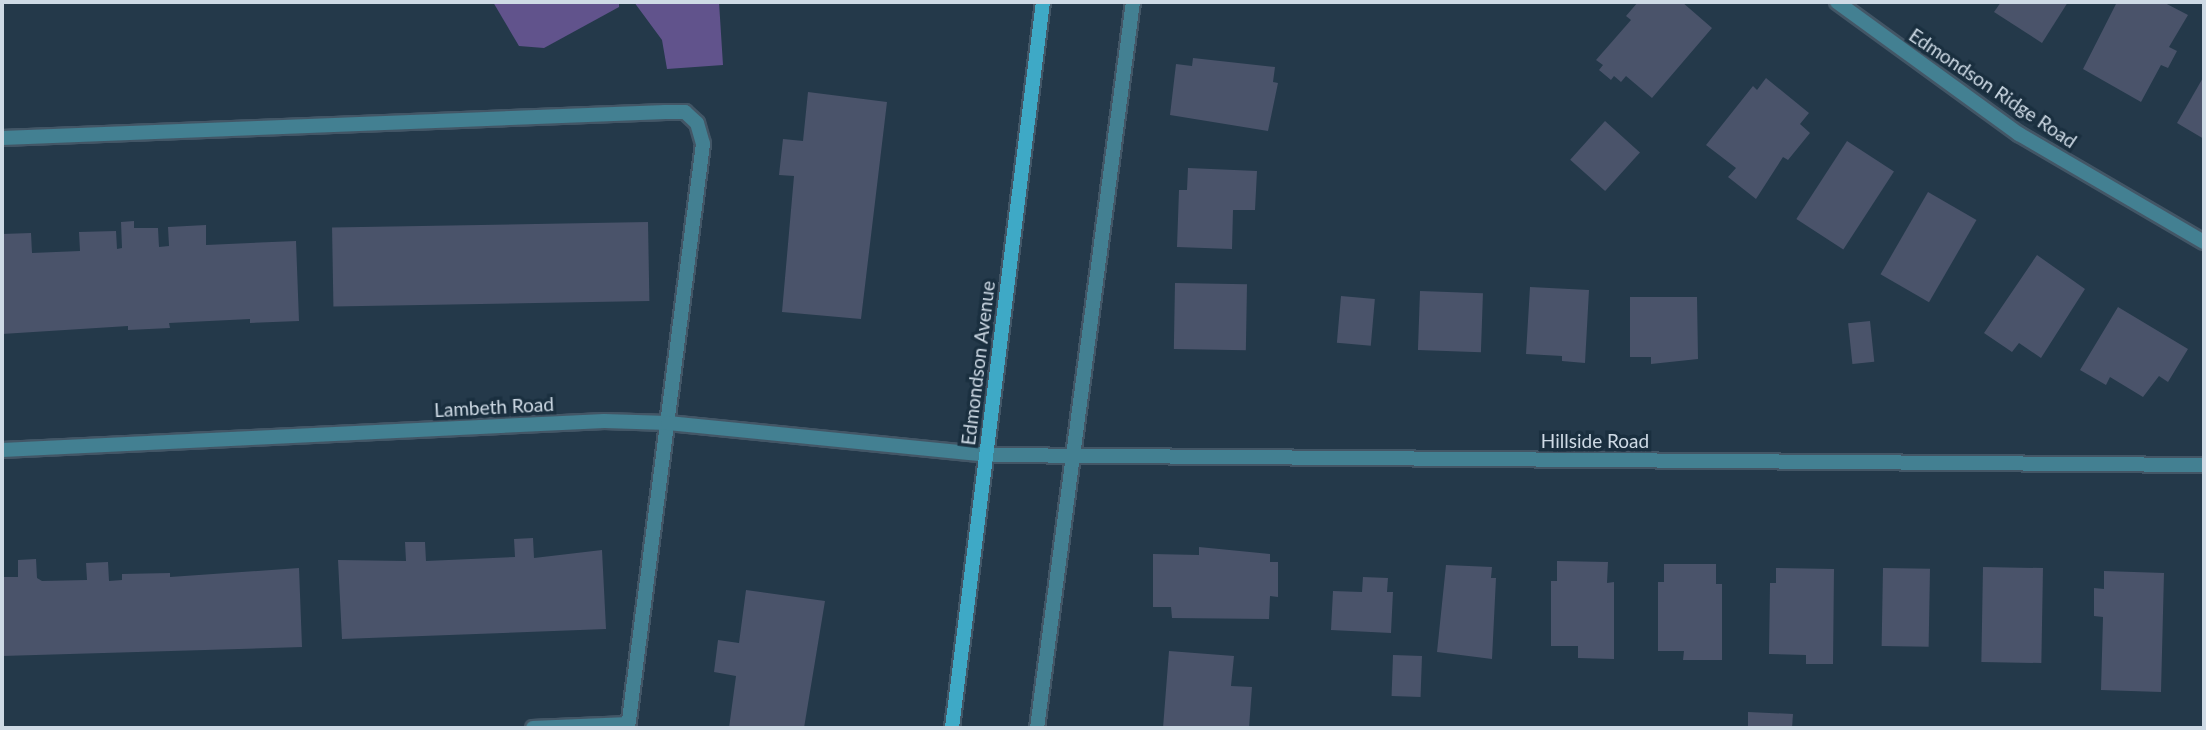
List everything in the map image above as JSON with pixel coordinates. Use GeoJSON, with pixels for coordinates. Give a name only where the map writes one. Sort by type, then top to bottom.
{"type":"FeatureCollection","features":[{"type":"Feature","properties":{"kind":"main road","name":"Edmondson Avenue"},"geometry":{"type":"LineString","coordinates":[[952,728],[1043,2]]}},
{"type":"Feature","properties":{"kind":"street"},"geometry":{"type":"LineString","coordinates":[[1037,728],[1133,2]]}},
{"type":"Feature","properties":{"kind":"street","name":"Edmondson Ridge Road"},"geometry":{"type":"LineString","coordinates":[[1837,2],[2019,134],[2204,242]]}},
{"type":"Feature","properties":{"kind":"street"},"geometry":{"type":"LineString","coordinates":[[2,138],[685,112],[698,123],[703,144],[628,726],[533,728]]}},
{"type":"Feature","properties":{"kind":"street","name":"Lambeth Road"},"geometry":{"type":"LineString","coordinates":[[2,450],[604,421],[668,423],[986,455]]}},
{"type":"Feature","properties":{"kind":"street","name":"Hillside Road"},"geometry":{"type":"LineString","coordinates":[[986,455],[2204,465]]}},
{"type":"Feature","properties":{"kind":"shaded area"},"geometry":{"type":"Polygon","coordinates":[[[493,2],[619,2],[619,7],[544,48],[519,46],[493,2]]]}},
{"type":"Feature","properties":{"kind":"shaded area"},"geometry":{"type":"Polygon","coordinates":[[[634,2],[719,2],[723,65],[667,69],[662,40],[634,2]]]}},
{"type":"Feature","properties":{"kind":"building"},"geometry":{"type":"Polygon","coordinates":[[[1638,2],[1682,2],[1712,28],[1652,98],[1626,76],[1621,82],[1614,76],[1611,80],[1599,70],[1603,65],[1596,60],[1631,20],[1626,16],[1638,2]]]}},
{"type":"Feature","properties":{"kind":"building"},"geometry":{"type":"Polygon","coordinates":[[[2001,2],[2068,2],[2042,43],[1994,12],[2001,2]]]}},
{"type":"Feature","properties":{"kind":"building"},"geometry":{"type":"Polygon","coordinates":[[[2117,2],[2163,2],[2188,15],[2169,47],[2177,51],[2168,68],[2161,65],[2141,102],[2083,69],[2117,2]]]}},
{"type":"Feature","properties":{"kind":"building"},"geometry":{"type":"Polygon","coordinates":[[[1193,58],[1275,67],[1273,82],[1278,83],[1268,131],[1170,115],[1176,64],[1192,66],[1193,58]]]}},
{"type":"Feature","properties":{"kind":"building"},"geometry":{"type":"Polygon","coordinates":[[[2204,76],[2204,139],[2177,123],[2204,76]]]}},
{"type":"Feature","properties":{"kind":"building"},"geometry":{"type":"Polygon","coordinates":[[[1766,78],[1809,113],[1800,124],[1810,133],[1788,160],[1783,157],[1756,199],[1728,177],[1736,168],[1706,145],[1753,86],[1757,90],[1766,78]]]}},
{"type":"Feature","properties":{"kind":"building"},"geometry":{"type":"Polygon","coordinates":[[[808,92],[887,102],[861,319],[782,312],[794,176],[779,175],[783,139],[803,141],[808,92]]]}},
{"type":"Feature","properties":{"kind":"building"},"geometry":{"type":"Polygon","coordinates":[[[1605,121],[1640,152],[1605,191],[1570,160],[1605,121]]]}},
{"type":"Feature","properties":{"kind":"building"},"geometry":{"type":"Polygon","coordinates":[[[1847,141],[1894,171],[1843,249],[1796,219],[1847,141]]]}},
{"type":"Feature","properties":{"kind":"building"},"geometry":{"type":"Polygon","coordinates":[[[1188,168],[1257,171],[1255,210],[1233,210],[1232,249],[1177,247],[1179,190],[1187,190],[1188,168]]]}},
{"type":"Feature","properties":{"kind":"building"},"geometry":{"type":"Polygon","coordinates":[[[1928,192],[1976,220],[1929,302],[1880,274],[1928,192]]]}},
{"type":"Feature","properties":{"kind":"building"},"geometry":{"type":"Polygon","coordinates":[[[134,221],[134,228],[158,228],[159,247],[169,246],[168,227],[206,225],[206,245],[296,241],[299,321],[250,323],[250,319],[169,323],[170,328],[128,330],[128,326],[2,334],[2,234],[31,233],[32,253],[80,251],[79,232],[116,231],[117,249],[122,248],[121,222],[134,221]]]}},
{"type":"Feature","properties":{"kind":"building"},"geometry":{"type":"Polygon","coordinates":[[[648,222],[649,301],[333,307],[332,228],[648,222]]]}},
{"type":"Feature","properties":{"kind":"building"},"geometry":{"type":"Polygon","coordinates":[[[2037,255],[2085,289],[2041,358],[2019,343],[2012,352],[1984,333],[2037,255]]]}},
{"type":"Feature","properties":{"kind":"building"},"geometry":{"type":"Polygon","coordinates":[[[1175,283],[1247,284],[1246,350],[1174,349],[1175,283]]]}},
{"type":"Feature","properties":{"kind":"building"},"geometry":{"type":"Polygon","coordinates":[[[1530,287],[1589,290],[1585,363],[1562,361],[1562,356],[1526,354],[1530,287]]]}},
{"type":"Feature","properties":{"kind":"building"},"geometry":{"type":"Polygon","coordinates":[[[1420,291],[1483,293],[1481,352],[1418,350],[1420,291]]]}},
{"type":"Feature","properties":{"kind":"building"},"geometry":{"type":"Polygon","coordinates":[[[1341,296],[1375,299],[1371,346],[1337,343],[1341,296]]]}},
{"type":"Feature","properties":{"kind":"building"},"geometry":{"type":"Polygon","coordinates":[[[1630,297],[1697,297],[1698,359],[1651,364],[1651,357],[1630,357],[1630,297]]]}},
{"type":"Feature","properties":{"kind":"building"},"geometry":{"type":"Polygon","coordinates":[[[2118,307],[2188,349],[2168,382],[2159,376],[2143,397],[2110,377],[2106,385],[2080,370],[2118,307]]]}},
{"type":"Feature","properties":{"kind":"building"},"geometry":{"type":"Polygon","coordinates":[[[1870,321],[1874,362],[1852,364],[1848,323],[1870,321]]]}},
{"type":"Feature","properties":{"kind":"building"},"geometry":{"type":"Polygon","coordinates":[[[533,538],[534,558],[602,550],[606,629],[342,639],[338,560],[406,561],[405,542],[425,542],[426,561],[515,557],[514,539],[533,538]]]}},
{"type":"Feature","properties":{"kind":"building"},"geometry":{"type":"Polygon","coordinates":[[[1199,547],[1270,554],[1270,562],[1278,562],[1278,597],[1270,596],[1269,619],[1172,618],[1171,607],[1153,607],[1153,554],[1199,555],[1199,547]]]}},
{"type":"Feature","properties":{"kind":"building"},"geometry":{"type":"Polygon","coordinates":[[[36,559],[37,578],[42,581],[87,580],[86,563],[108,562],[109,581],[122,580],[122,574],[170,573],[170,577],[299,568],[302,647],[2,656],[2,577],[18,577],[18,560],[36,559]]]}},
{"type":"Feature","properties":{"kind":"building"},"geometry":{"type":"Polygon","coordinates":[[[1557,561],[1608,562],[1607,583],[1614,582],[1614,659],[1578,658],[1578,646],[1551,646],[1551,581],[1557,581],[1557,561]]]}},
{"type":"Feature","properties":{"kind":"building"},"geometry":{"type":"Polygon","coordinates":[[[1664,564],[1716,564],[1716,584],[1722,584],[1722,660],[1683,660],[1684,651],[1658,651],[1658,582],[1664,582],[1664,564]]]}},
{"type":"Feature","properties":{"kind":"building"},"geometry":{"type":"Polygon","coordinates":[[[1446,565],[1492,567],[1491,578],[1496,578],[1492,659],[1437,652],[1446,565]]]}},
{"type":"Feature","properties":{"kind":"building"},"geometry":{"type":"Polygon","coordinates":[[[1983,567],[2043,568],[2041,663],[1981,662],[1983,567]]]}},
{"type":"Feature","properties":{"kind":"building"},"geometry":{"type":"Polygon","coordinates":[[[1776,568],[1834,569],[1833,664],[1806,664],[1806,655],[1769,654],[1770,583],[1776,583],[1776,568]]]}},
{"type":"Feature","properties":{"kind":"building"},"geometry":{"type":"Polygon","coordinates":[[[1883,568],[1930,569],[1929,647],[1882,646],[1883,568]]]}},
{"type":"Feature","properties":{"kind":"building"},"geometry":{"type":"Polygon","coordinates":[[[2104,571],[2164,573],[2161,692],[2101,690],[2103,617],[2094,616],[2094,588],[2104,589],[2104,571]]]}},
{"type":"Feature","properties":{"kind":"building"},"geometry":{"type":"Polygon","coordinates":[[[1363,577],[1388,578],[1387,592],[1393,592],[1391,633],[1331,630],[1333,591],[1362,592],[1363,577]]]}},
{"type":"Feature","properties":{"kind":"building"},"geometry":{"type":"Polygon","coordinates":[[[746,590],[825,601],[804,728],[729,728],[736,676],[714,672],[718,640],[739,643],[746,590]]]}},
{"type":"Feature","properties":{"kind":"building"},"geometry":{"type":"Polygon","coordinates":[[[1169,651],[1234,656],[1231,686],[1252,687],[1249,728],[1163,728],[1169,651]]]}},
{"type":"Feature","properties":{"kind":"building"},"geometry":{"type":"Polygon","coordinates":[[[1393,655],[1422,656],[1421,697],[1392,696],[1393,655]]]}},
{"type":"Feature","properties":{"kind":"building"},"geometry":{"type":"Polygon","coordinates":[[[1748,712],[1793,714],[1792,728],[1748,728],[1748,712]]]}}]}
